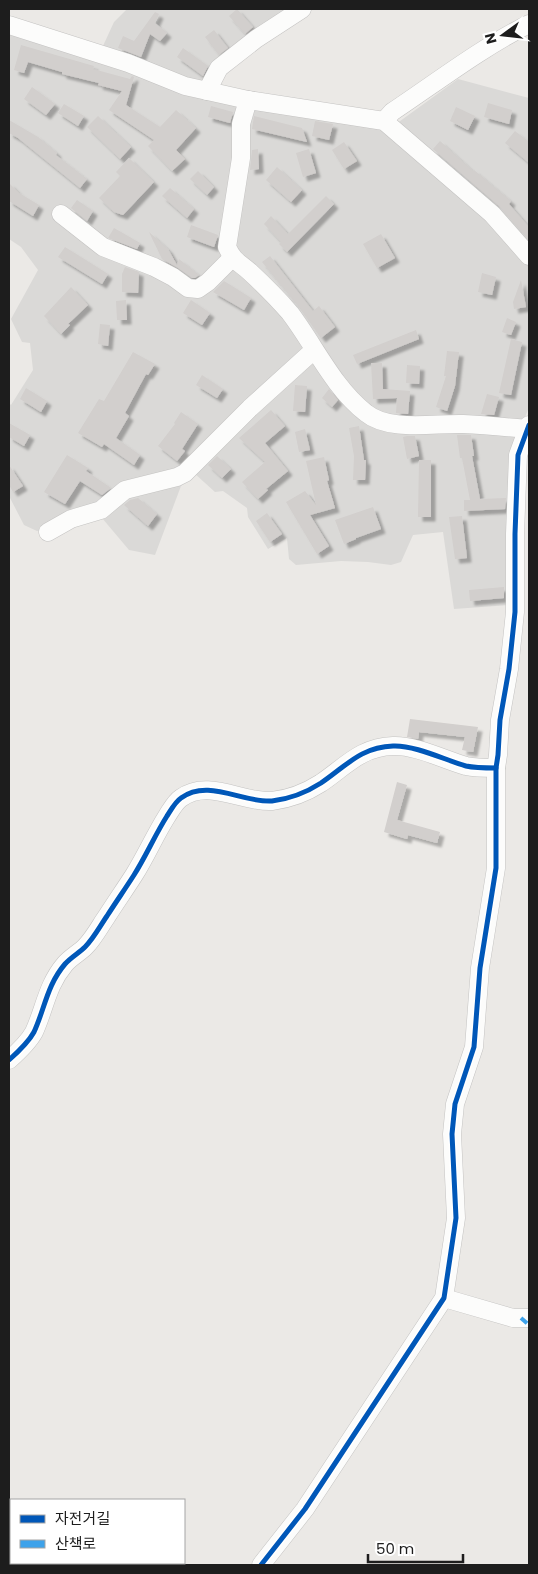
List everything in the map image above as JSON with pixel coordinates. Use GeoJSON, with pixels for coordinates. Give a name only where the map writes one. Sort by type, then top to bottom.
{"type":"FeatureCollection","features":[{"type":"Feature","properties":{"kind":"street"},"geometry":{"type":"LineString","coordinates":[[208,91],[219,68],[256,39],[302,9]]}},
{"type":"Feature","properties":{"kind":"street"},"geometry":{"type":"LineString","coordinates":[[384,121],[392,112],[454,70],[511,33],[529,24]]}},
{"type":"Feature","properties":{"kind":"street"},"geometry":{"type":"LineString","coordinates":[[9,25],[128,63],[185,86],[248,100],[384,121],[492,214],[529,256]]}},
{"type":"Feature","properties":{"kind":"street"},"geometry":{"type":"LineString","coordinates":[[248,100],[241,124],[241,158],[227,248],[232,258],[250,272],[290,313],[328,370],[353,402],[368,415],[384,422],[528,427],[518,455],[515,612],[509,668],[500,720],[496,768],[496,868],[480,968],[474,1046],[455,1104],[453,1119],[456,1218],[453,1250],[444,1298],[305,1509],[261,1565]]}},
{"type":"Feature","properties":{"kind":"street"},"geometry":{"type":"LineString","coordinates":[[61,214],[103,247],[154,267],[188,288],[198,289],[208,282],[232,258]]}},
{"type":"Feature","properties":{"kind":"street"},"geometry":{"type":"LineString","coordinates":[[48,532],[71,519],[101,510],[125,490],[177,477],[185,473],[250,408],[314,350]]}},
{"type":"Feature","properties":{"kind":"street"},"geometry":{"type":"LineString","coordinates":[[9,1060],[22,1048],[33,1033],[56,975],[66,962],[85,947],[98,930],[134,874],[171,810],[179,799],[187,794],[199,790],[210,790],[258,801],[289,798],[320,783],[361,754],[378,747],[406,747],[468,766],[496,768]]}},
{"type":"Feature","properties":{"kind":"street"},"geometry":{"type":"LineString","coordinates":[[444,1298],[513,1318],[529,1318]]}},
{"type":"Feature","properties":{"kind":"shaded area"},"geometry":{"type":"Polygon","coordinates":[[[127,9],[296,9],[204,83],[374,125],[385,132],[458,79],[529,98],[529,407],[514,446],[509,605],[454,609],[443,532],[413,535],[401,562],[391,565],[341,561],[296,565],[289,559],[287,538],[268,549],[248,517],[247,508],[223,491],[215,492],[194,473],[181,486],[155,555],[129,550],[102,518],[37,531],[24,525],[9,496],[9,403],[11,405],[33,370],[30,343],[22,342],[11,319],[38,270],[21,247],[9,239],[9,32],[97,59],[114,22],[127,9]]]}},
{"type":"Feature","properties":{"kind":"building"},"geometry":{"type":"Polygon","coordinates":[[[237,9],[253,27],[245,34],[229,16],[237,9]]]}},
{"type":"Feature","properties":{"kind":"building"},"geometry":{"type":"Polygon","coordinates":[[[155,12],[159,14],[155,23],[167,33],[160,41],[150,34],[141,57],[118,48],[123,36],[134,41],[155,12]]]}},
{"type":"Feature","properties":{"kind":"building"},"geometry":{"type":"Polygon","coordinates":[[[214,30],[228,48],[219,55],[205,37],[214,30]]]}},
{"type":"Feature","properties":{"kind":"building"},"geometry":{"type":"Polygon","coordinates":[[[21,45],[94,66],[93,69],[130,79],[132,76],[134,77],[126,105],[160,127],[176,110],[196,128],[176,150],[185,159],[172,171],[148,146],[154,140],[109,110],[122,91],[28,62],[24,73],[14,70],[21,45]]]}},
{"type":"Feature","properties":{"kind":"building"},"geometry":{"type":"Polygon","coordinates":[[[183,48],[208,66],[203,76],[177,57],[183,48]]]}},
{"type":"Feature","properties":{"kind":"building"},"geometry":{"type":"Polygon","coordinates":[[[32,87],[55,104],[46,115],[24,99],[32,87]]]}},
{"type":"Feature","properties":{"kind":"building"},"geometry":{"type":"Polygon","coordinates":[[[488,103],[512,110],[509,124],[484,117],[488,103]]]}},
{"type":"Feature","properties":{"kind":"building"},"geometry":{"type":"Polygon","coordinates":[[[64,104],[84,116],[78,126],[58,113],[64,104]]]}},
{"type":"Feature","properties":{"kind":"building"},"geometry":{"type":"Polygon","coordinates":[[[211,106],[233,112],[230,123],[208,117],[211,106]]]}},
{"type":"Feature","properties":{"kind":"building"},"geometry":{"type":"Polygon","coordinates":[[[456,107],[475,116],[468,130],[450,121],[456,107]]]}},
{"type":"Feature","properties":{"kind":"building"},"geometry":{"type":"Polygon","coordinates":[[[98,116],[131,147],[120,159],[87,127],[98,116]]]}},
{"type":"Feature","properties":{"kind":"building"},"geometry":{"type":"Polygon","coordinates":[[[254,116],[302,128],[307,142],[252,129],[254,116]]]}},
{"type":"Feature","properties":{"kind":"building"},"geometry":{"type":"Polygon","coordinates":[[[9,120],[38,137],[57,153],[56,155],[87,179],[80,188],[18,138],[9,133],[9,120]]]}},
{"type":"Feature","properties":{"kind":"building"},"geometry":{"type":"Polygon","coordinates":[[[315,121],[333,124],[329,140],[312,136],[315,121]]]}},
{"type":"Feature","properties":{"kind":"building"},"geometry":{"type":"Polygon","coordinates":[[[515,131],[529,142],[529,163],[505,143],[515,131]]]}},
{"type":"Feature","properties":{"kind":"building"},"geometry":{"type":"Polygon","coordinates":[[[440,141],[473,171],[511,201],[509,204],[529,227],[529,240],[499,206],[433,149],[440,141]]]}},
{"type":"Feature","properties":{"kind":"building"},"geometry":{"type":"Polygon","coordinates":[[[344,142],[357,161],[344,169],[332,150],[344,142]]]}},
{"type":"Feature","properties":{"kind":"building"},"geometry":{"type":"Polygon","coordinates":[[[258,149],[259,169],[250,170],[252,150],[258,149]]]}},
{"type":"Feature","properties":{"kind":"building"},"geometry":{"type":"Polygon","coordinates":[[[309,149],[316,173],[303,177],[296,153],[309,149]]]}},
{"type":"Feature","properties":{"kind":"building"},"geometry":{"type":"Polygon","coordinates":[[[129,158],[154,182],[123,215],[114,212],[99,198],[120,176],[116,172],[129,158]]]}},
{"type":"Feature","properties":{"kind":"building"},"geometry":{"type":"Polygon","coordinates":[[[277,167],[302,190],[291,202],[266,180],[277,167]]]}},
{"type":"Feature","properties":{"kind":"building"},"geometry":{"type":"Polygon","coordinates":[[[198,171],[214,187],[207,195],[190,179],[198,171]]]}},
{"type":"Feature","properties":{"kind":"building"},"geometry":{"type":"Polygon","coordinates":[[[9,183],[19,193],[39,205],[33,216],[9,201],[9,183]]]}},
{"type":"Feature","properties":{"kind":"building"},"geometry":{"type":"Polygon","coordinates":[[[170,188],[194,209],[187,218],[162,196],[170,188]]]}},
{"type":"Feature","properties":{"kind":"building"},"geometry":{"type":"Polygon","coordinates":[[[326,196],[334,204],[287,252],[279,244],[281,242],[264,224],[271,216],[288,234],[326,196]]]}},
{"type":"Feature","properties":{"kind":"building"},"geometry":{"type":"Polygon","coordinates":[[[77,200],[93,211],[87,221],[71,208],[77,200]]]}},
{"type":"Feature","properties":{"kind":"building"},"geometry":{"type":"Polygon","coordinates":[[[191,225],[218,235],[214,247],[187,237],[191,225]]]}},
{"type":"Feature","properties":{"kind":"building"},"geometry":{"type":"Polygon","coordinates":[[[114,228],[140,243],[137,249],[108,238],[114,228]]]}},
{"type":"Feature","properties":{"kind":"building"},"geometry":{"type":"Polygon","coordinates":[[[149,232],[168,249],[177,265],[179,259],[199,275],[192,278],[162,259],[149,232]]]}},
{"type":"Feature","properties":{"kind":"building"},"geometry":{"type":"Polygon","coordinates":[[[381,234],[395,258],[377,268],[363,244],[381,234]]]}},
{"type":"Feature","properties":{"kind":"building"},"geometry":{"type":"Polygon","coordinates":[[[65,247],[108,274],[102,284],[58,257],[65,247]]]}},
{"type":"Feature","properties":{"kind":"building"},"geometry":{"type":"Polygon","coordinates":[[[270,256],[313,311],[319,306],[335,327],[321,338],[299,307],[262,262],[270,256]]]}},
{"type":"Feature","properties":{"kind":"building"},"geometry":{"type":"Polygon","coordinates":[[[125,267],[139,272],[138,293],[122,292],[122,274],[125,267]]]}},
{"type":"Feature","properties":{"kind":"building"},"geometry":{"type":"Polygon","coordinates":[[[482,273],[496,277],[492,295],[478,292],[482,273]]]}},
{"type":"Feature","properties":{"kind":"building"},"geometry":{"type":"Polygon","coordinates":[[[521,280],[526,307],[514,309],[513,302],[521,280]]]}},
{"type":"Feature","properties":{"kind":"building"},"geometry":{"type":"Polygon","coordinates":[[[224,281],[251,298],[244,310],[213,292],[224,281]]]}},
{"type":"Feature","properties":{"kind":"building"},"geometry":{"type":"Polygon","coordinates":[[[71,287],[88,305],[68,324],[70,325],[61,334],[44,316],[71,287]]]}},
{"type":"Feature","properties":{"kind":"building"},"geometry":{"type":"Polygon","coordinates":[[[126,300],[127,320],[117,320],[116,301],[126,300]]]}},
{"type":"Feature","properties":{"kind":"building"},"geometry":{"type":"Polygon","coordinates":[[[191,300],[210,313],[202,325],[183,313],[191,300]]]}},
{"type":"Feature","properties":{"kind":"building"},"geometry":{"type":"Polygon","coordinates":[[[507,318],[516,322],[511,335],[502,332],[507,318]]]}},
{"type":"Feature","properties":{"kind":"building"},"geometry":{"type":"Polygon","coordinates":[[[100,324],[110,325],[108,346],[98,344],[100,324]]]}},
{"type":"Feature","properties":{"kind":"building"},"geometry":{"type":"Polygon","coordinates":[[[416,330],[419,339],[357,364],[353,355],[416,330]]]}},
{"type":"Feature","properties":{"kind":"building"},"geometry":{"type":"Polygon","coordinates":[[[511,339],[522,342],[511,395],[499,393],[511,339]]]}},
{"type":"Feature","properties":{"kind":"building"},"geometry":{"type":"Polygon","coordinates":[[[447,351],[459,352],[455,386],[447,411],[436,407],[446,376],[444,376],[447,351]]]}},
{"type":"Feature","properties":{"kind":"building"},"geometry":{"type":"Polygon","coordinates":[[[133,352],[155,364],[148,375],[146,374],[125,413],[129,416],[116,438],[140,455],[134,465],[104,444],[102,447],[78,433],[99,399],[104,401],[133,352]]]}},
{"type":"Feature","properties":{"kind":"building"},"geometry":{"type":"Polygon","coordinates":[[[371,363],[382,363],[383,389],[410,391],[408,414],[396,413],[397,398],[373,399],[371,363]]]}},
{"type":"Feature","properties":{"kind":"building"},"geometry":{"type":"Polygon","coordinates":[[[407,365],[420,366],[419,384],[406,383],[407,365]]]}},
{"type":"Feature","properties":{"kind":"building"},"geometry":{"type":"Polygon","coordinates":[[[202,375],[223,389],[217,398],[196,385],[202,375]]]}},
{"type":"Feature","properties":{"kind":"building"},"geometry":{"type":"Polygon","coordinates":[[[295,385],[307,386],[305,412],[293,411],[295,385]]]}},
{"type":"Feature","properties":{"kind":"building"},"geometry":{"type":"Polygon","coordinates":[[[26,388],[47,401],[41,412],[20,399],[26,388]]]}},
{"type":"Feature","properties":{"kind":"building"},"geometry":{"type":"Polygon","coordinates":[[[329,389],[338,400],[332,407],[322,398],[329,389]]]}},
{"type":"Feature","properties":{"kind":"building"},"geometry":{"type":"Polygon","coordinates":[[[487,394],[499,397],[494,415],[481,414],[487,394]]]}},
{"type":"Feature","properties":{"kind":"building"},"geometry":{"type":"Polygon","coordinates":[[[271,410],[285,426],[265,443],[288,471],[266,489],[268,490],[258,499],[242,482],[265,462],[239,438],[271,410]]]}},
{"type":"Feature","properties":{"kind":"building"},"geometry":{"type":"Polygon","coordinates":[[[181,412],[198,424],[182,449],[185,451],[177,461],[158,446],[175,424],[181,412]]]}},
{"type":"Feature","properties":{"kind":"building"},"geometry":{"type":"Polygon","coordinates":[[[9,423],[30,435],[24,446],[9,437],[9,423]]]}},
{"type":"Feature","properties":{"kind":"building"},"geometry":{"type":"Polygon","coordinates":[[[359,426],[364,460],[366,460],[365,480],[353,480],[354,456],[349,428],[359,426]]]}},
{"type":"Feature","properties":{"kind":"building"},"geometry":{"type":"Polygon","coordinates":[[[305,429],[310,450],[299,452],[295,432],[305,429]]]}},
{"type":"Feature","properties":{"kind":"building"},"geometry":{"type":"Polygon","coordinates":[[[457,435],[471,435],[474,456],[472,456],[480,499],[506,498],[505,509],[464,511],[464,500],[470,500],[462,458],[460,458],[457,435]]]}},
{"type":"Feature","properties":{"kind":"building"},"geometry":{"type":"Polygon","coordinates":[[[415,436],[419,456],[407,459],[403,437],[415,436]]]}},
{"type":"Feature","properties":{"kind":"building"},"geometry":{"type":"Polygon","coordinates":[[[67,455],[88,468],[86,471],[111,488],[102,495],[80,481],[65,504],[44,492],[67,455]]]}},
{"type":"Feature","properties":{"kind":"building"},"geometry":{"type":"Polygon","coordinates":[[[217,456],[231,469],[222,478],[208,465],[217,456]]]}},
{"type":"Feature","properties":{"kind":"building"},"geometry":{"type":"Polygon","coordinates":[[[324,457],[329,480],[327,481],[335,508],[310,515],[329,546],[317,554],[286,502],[305,491],[316,505],[306,461],[324,457]]]}},
{"type":"Feature","properties":{"kind":"building"},"geometry":{"type":"Polygon","coordinates":[[[419,460],[431,460],[431,517],[418,517],[419,460]]]}},
{"type":"Feature","properties":{"kind":"building"},"geometry":{"type":"Polygon","coordinates":[[[9,465],[23,486],[13,492],[9,485],[9,465]]]}},
{"type":"Feature","properties":{"kind":"building"},"geometry":{"type":"Polygon","coordinates":[[[138,498],[157,514],[148,526],[124,505],[130,500],[138,498]]]}},
{"type":"Feature","properties":{"kind":"building"},"geometry":{"type":"Polygon","coordinates":[[[373,507],[381,529],[344,544],[335,520],[373,507]]]}},
{"type":"Feature","properties":{"kind":"building"},"geometry":{"type":"Polygon","coordinates":[[[267,513],[282,534],[270,542],[256,521],[267,513]]]}},
{"type":"Feature","properties":{"kind":"building"},"geometry":{"type":"Polygon","coordinates":[[[462,516],[467,558],[455,559],[449,517],[462,516]]]}},
{"type":"Feature","properties":{"kind":"building"},"geometry":{"type":"Polygon","coordinates":[[[504,587],[504,598],[470,601],[469,590],[504,587]]]}},
{"type":"Feature","properties":{"kind":"building"},"geometry":{"type":"Polygon","coordinates":[[[410,719],[478,727],[473,752],[462,750],[465,737],[419,732],[418,739],[407,737],[410,719]]]}},
{"type":"Feature","properties":{"kind":"building"},"geometry":{"type":"Polygon","coordinates":[[[397,782],[407,785],[397,820],[440,832],[437,843],[408,835],[407,839],[384,832],[397,782]]]}},
{"type":"Feature","properties":{"kind":"marked path"},"geometry":{"type":"LineString","coordinates":[[521,1318],[529,1325]]}},
{"type":"Feature","properties":{"kind":"cycle path"},"geometry":{"type":"LineString","coordinates":[[261,1565],[305,1509],[444,1298],[456,1218],[452,1134],[455,1104],[474,1047],[480,968],[496,868],[496,768],[500,720],[509,669],[515,612],[518,455],[529,425]]}},
{"type":"Feature","properties":{"kind":"cycle path"},"geometry":{"type":"LineString","coordinates":[[9,1060],[26,1044],[34,1032],[50,988],[59,972],[94,936],[134,875],[175,804],[191,792],[202,790],[214,791],[261,801],[285,799],[316,786],[363,754],[382,747],[393,746],[420,750],[466,766],[496,768]]}}]}
